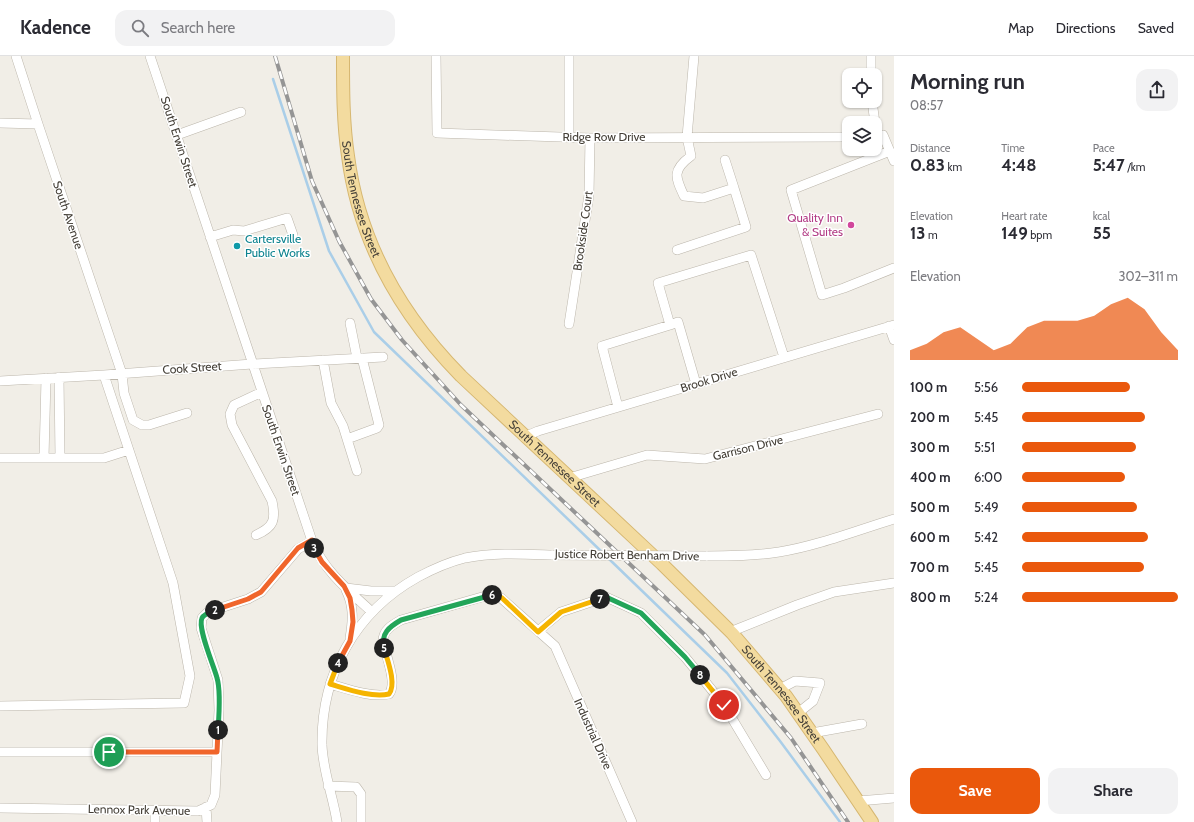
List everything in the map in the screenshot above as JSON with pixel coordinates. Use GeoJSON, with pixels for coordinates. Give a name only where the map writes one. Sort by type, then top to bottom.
{"type":"FeatureCollection","features":[{"type":"Feature","properties":{"kind":"main road","name":"South Tennessee Street"},"geometry":{"type":"LineString","coordinates":[[343,56],[344,117],[348,157],[357,201],[361,217],[382,268],[402,303],[437,351],[461,376],[524,437],[662,564],[730,632],[780,689],[798,713],[872,822]]}},
{"type":"Feature","properties":{"kind":"street","name":"South Avenue"},"geometry":{"type":"LineString","coordinates":[[16,56],[122,374],[124,393],[133,420],[142,425],[149,425],[186,413]]}},
{"type":"Feature","properties":{"kind":"street","name":"South Erwin Street"},"geometry":{"type":"LineString","coordinates":[[150,56],[312,540],[322,562],[345,587],[372,612]]}},
{"type":"Feature","properties":{"kind":"street","name":"Ridge Row Drive"},"geometry":{"type":"LineString","coordinates":[[436,56],[437,133],[590,138],[842,137]]}},
{"type":"Feature","properties":{"kind":"street"},"geometry":{"type":"LineString","coordinates":[[569,56],[569,137]]}},
{"type":"Feature","properties":{"kind":"street"},"geometry":{"type":"LineString","coordinates":[[694,56],[687,137],[691,156],[681,164],[676,171],[678,184],[684,196],[704,198],[734,188]]}},
{"type":"Feature","properties":{"kind":"street"},"geometry":{"type":"LineString","coordinates":[[871,56],[871,68]]}},
{"type":"Feature","properties":{"kind":"street"},"geometry":{"type":"LineString","coordinates":[[176,135],[241,112]]}},
{"type":"Feature","properties":{"kind":"street"},"geometry":{"type":"LineString","coordinates":[[0,124],[38,124]]}},
{"type":"Feature","properties":{"kind":"street"},"geometry":{"type":"LineString","coordinates":[[882,135],[894,161]]}},
{"type":"Feature","properties":{"kind":"street","name":"Brookside Court"},"geometry":{"type":"LineString","coordinates":[[569,324],[589,195],[590,138]]}},
{"type":"Feature","properties":{"kind":"street"},"geometry":{"type":"LineString","coordinates":[[890,151],[791,190],[822,295],[894,268]]}},
{"type":"Feature","properties":{"kind":"street"},"geometry":{"type":"LineString","coordinates":[[677,250],[746,227],[725,160]]}},
{"type":"Feature","properties":{"kind":"street"},"geometry":{"type":"LineString","coordinates":[[210,237],[233,230],[244,231],[287,218],[293,235]]}},
{"type":"Feature","properties":{"kind":"street"},"geometry":{"type":"LineString","coordinates":[[670,325],[658,283],[751,255],[784,357]]}},
{"type":"Feature","properties":{"kind":"street"},"geometry":{"type":"LineString","coordinates":[[618,407],[602,346],[678,322],[696,384]]}},
{"type":"Feature","properties":{"kind":"street"},"geometry":{"type":"LineString","coordinates":[[347,439],[377,428],[378,425],[350,323]]}},
{"type":"Feature","properties":{"kind":"street"},"geometry":{"type":"LineString","coordinates":[[892,326],[894,340]]}},
{"type":"Feature","properties":{"kind":"street","name":"Brook Drive"},"geometry":{"type":"LineString","coordinates":[[524,437],[538,431],[892,326]]}},
{"type":"Feature","properties":{"kind":"street","name":"Cook Street"},"geometry":{"type":"LineString","coordinates":[[0,381],[122,374],[252,364],[383,357]]}},
{"type":"Feature","properties":{"kind":"street"},"geometry":{"type":"LineString","coordinates":[[323,360],[331,402],[343,426],[357,471]]}},
{"type":"Feature","properties":{"kind":"street"},"geometry":{"type":"LineString","coordinates":[[0,706],[184,703],[190,676],[173,584],[104,375]]}},
{"type":"Feature","properties":{"kind":"street"},"geometry":{"type":"LineString","coordinates":[[59,377],[60,458]]}},
{"type":"Feature","properties":{"kind":"street"},"geometry":{"type":"LineString","coordinates":[[44,458],[46,378]]}},
{"type":"Feature","properties":{"kind":"street"},"geometry":{"type":"LineString","coordinates":[[256,535],[267,530],[273,523],[274,512],[272,501],[232,425],[230,414],[234,405],[262,392]]}},
{"type":"Feature","properties":{"kind":"street","name":"Garrison Drive"},"geometry":{"type":"LineString","coordinates":[[570,478],[647,455],[705,459],[878,414]]}},
{"type":"Feature","properties":{"kind":"street"},"geometry":{"type":"LineString","coordinates":[[0,458],[104,458],[129,450]]}},
{"type":"Feature","properties":{"kind":"street","name":"Justice Robert Benham Drive"},"geometry":{"type":"LineString","coordinates":[[372,612],[396,591],[434,569],[465,558],[504,554],[750,556],[781,552],[894,519]]}},
{"type":"Feature","properties":{"kind":"street","name":"Lennox Park Avenue"},"geometry":{"type":"LineString","coordinates":[[0,808],[198,811],[211,805],[215,795],[219,710],[218,680],[201,628],[202,618],[208,612],[248,599],[261,592],[298,548],[312,540]]}},
{"type":"Feature","properties":{"kind":"street"},"geometry":{"type":"LineString","coordinates":[[730,632],[834,592],[894,582]]}},
{"type":"Feature","properties":{"kind":"street"},"geometry":{"type":"LineString","coordinates":[[345,587],[371,591],[396,591]]}},
{"type":"Feature","properties":{"kind":"street"},"geometry":{"type":"LineString","coordinates":[[345,587],[350,598],[353,616],[350,641]]}},
{"type":"Feature","properties":{"kind":"street"},"geometry":{"type":"LineString","coordinates":[[330,684],[350,690],[383,695],[389,694],[393,686],[383,637],[389,628],[401,620],[489,595],[496,595],[502,598],[538,632],[561,612],[606,597],[641,613],[685,657],[724,705],[766,775]]}},
{"type":"Feature","properties":{"kind":"street"},"geometry":{"type":"LineString","coordinates":[[337,822],[323,762],[322,745],[324,710],[330,684],[336,667],[361,624],[372,612]]}},
{"type":"Feature","properties":{"kind":"street","name":"Industrial Drive"},"geometry":{"type":"LineString","coordinates":[[538,632],[555,646],[632,822]]}},
{"type":"Feature","properties":{"kind":"street"},"geometry":{"type":"LineString","coordinates":[[780,689],[795,681],[820,683],[813,701],[798,713]]}},
{"type":"Feature","properties":{"kind":"street"},"geometry":{"type":"LineString","coordinates":[[812,733],[862,724]]}},
{"type":"Feature","properties":{"kind":"street"},"geometry":{"type":"LineString","coordinates":[[0,752],[217,752]]}},
{"type":"Feature","properties":{"kind":"street"},"geometry":{"type":"LineString","coordinates":[[328,786],[356,787],[361,794],[360,822]]}},
{"type":"Feature","properties":{"kind":"street"},"geometry":{"type":"LineString","coordinates":[[858,801],[894,798]]}},
{"type":"Feature","properties":{"kind":"street"},"geometry":{"type":"LineString","coordinates":[[206,807],[207,822]]}},
{"type":"Feature","properties":{"kind":"street"},"geometry":{"type":"LineString","coordinates":[[155,810],[155,822]]}},
{"type":"Feature","properties":{"kind":"waterway"},"geometry":{"type":"LineString","coordinates":[[273,79],[329,251],[374,332],[603,553]]}},
{"type":"Feature","properties":{"kind":"waterway"},"geometry":{"type":"LineString","coordinates":[[608,558],[727,673],[840,822]]}},
{"type":"Feature","properties":{"kind":"railway"},"geometry":{"type":"LineString","coordinates":[[275,56],[312,181],[339,241],[371,299],[402,340],[461,405],[705,635],[791,738],[848,822]]}},
{"type":"Feature","properties":{"kind":"place","name":"Quality Inn & Suites"},"geometry":{"type":"Point","coordinates":[851,225]}},
{"type":"Feature","properties":{"kind":"place","name":"Cartersville Public Works"},"geometry":{"type":"Point","coordinates":[237,246]}},
{"type":"Feature","properties":{"kind":"route"},"geometry":{"type":"LineString","coordinates":[[109,752],[217,752],[219,710],[218,680],[201,628],[202,618],[208,612],[248,599],[261,592],[298,548],[312,540],[314,548],[322,562],[344,586],[350,598],[353,616],[350,641],[336,667],[330,684],[350,690],[383,695],[389,694],[392,691],[393,686],[383,637],[385,632],[393,624],[401,620],[489,595],[496,595],[502,598],[538,632],[561,612],[606,597],[641,613],[685,657],[724,705]]}}]}
